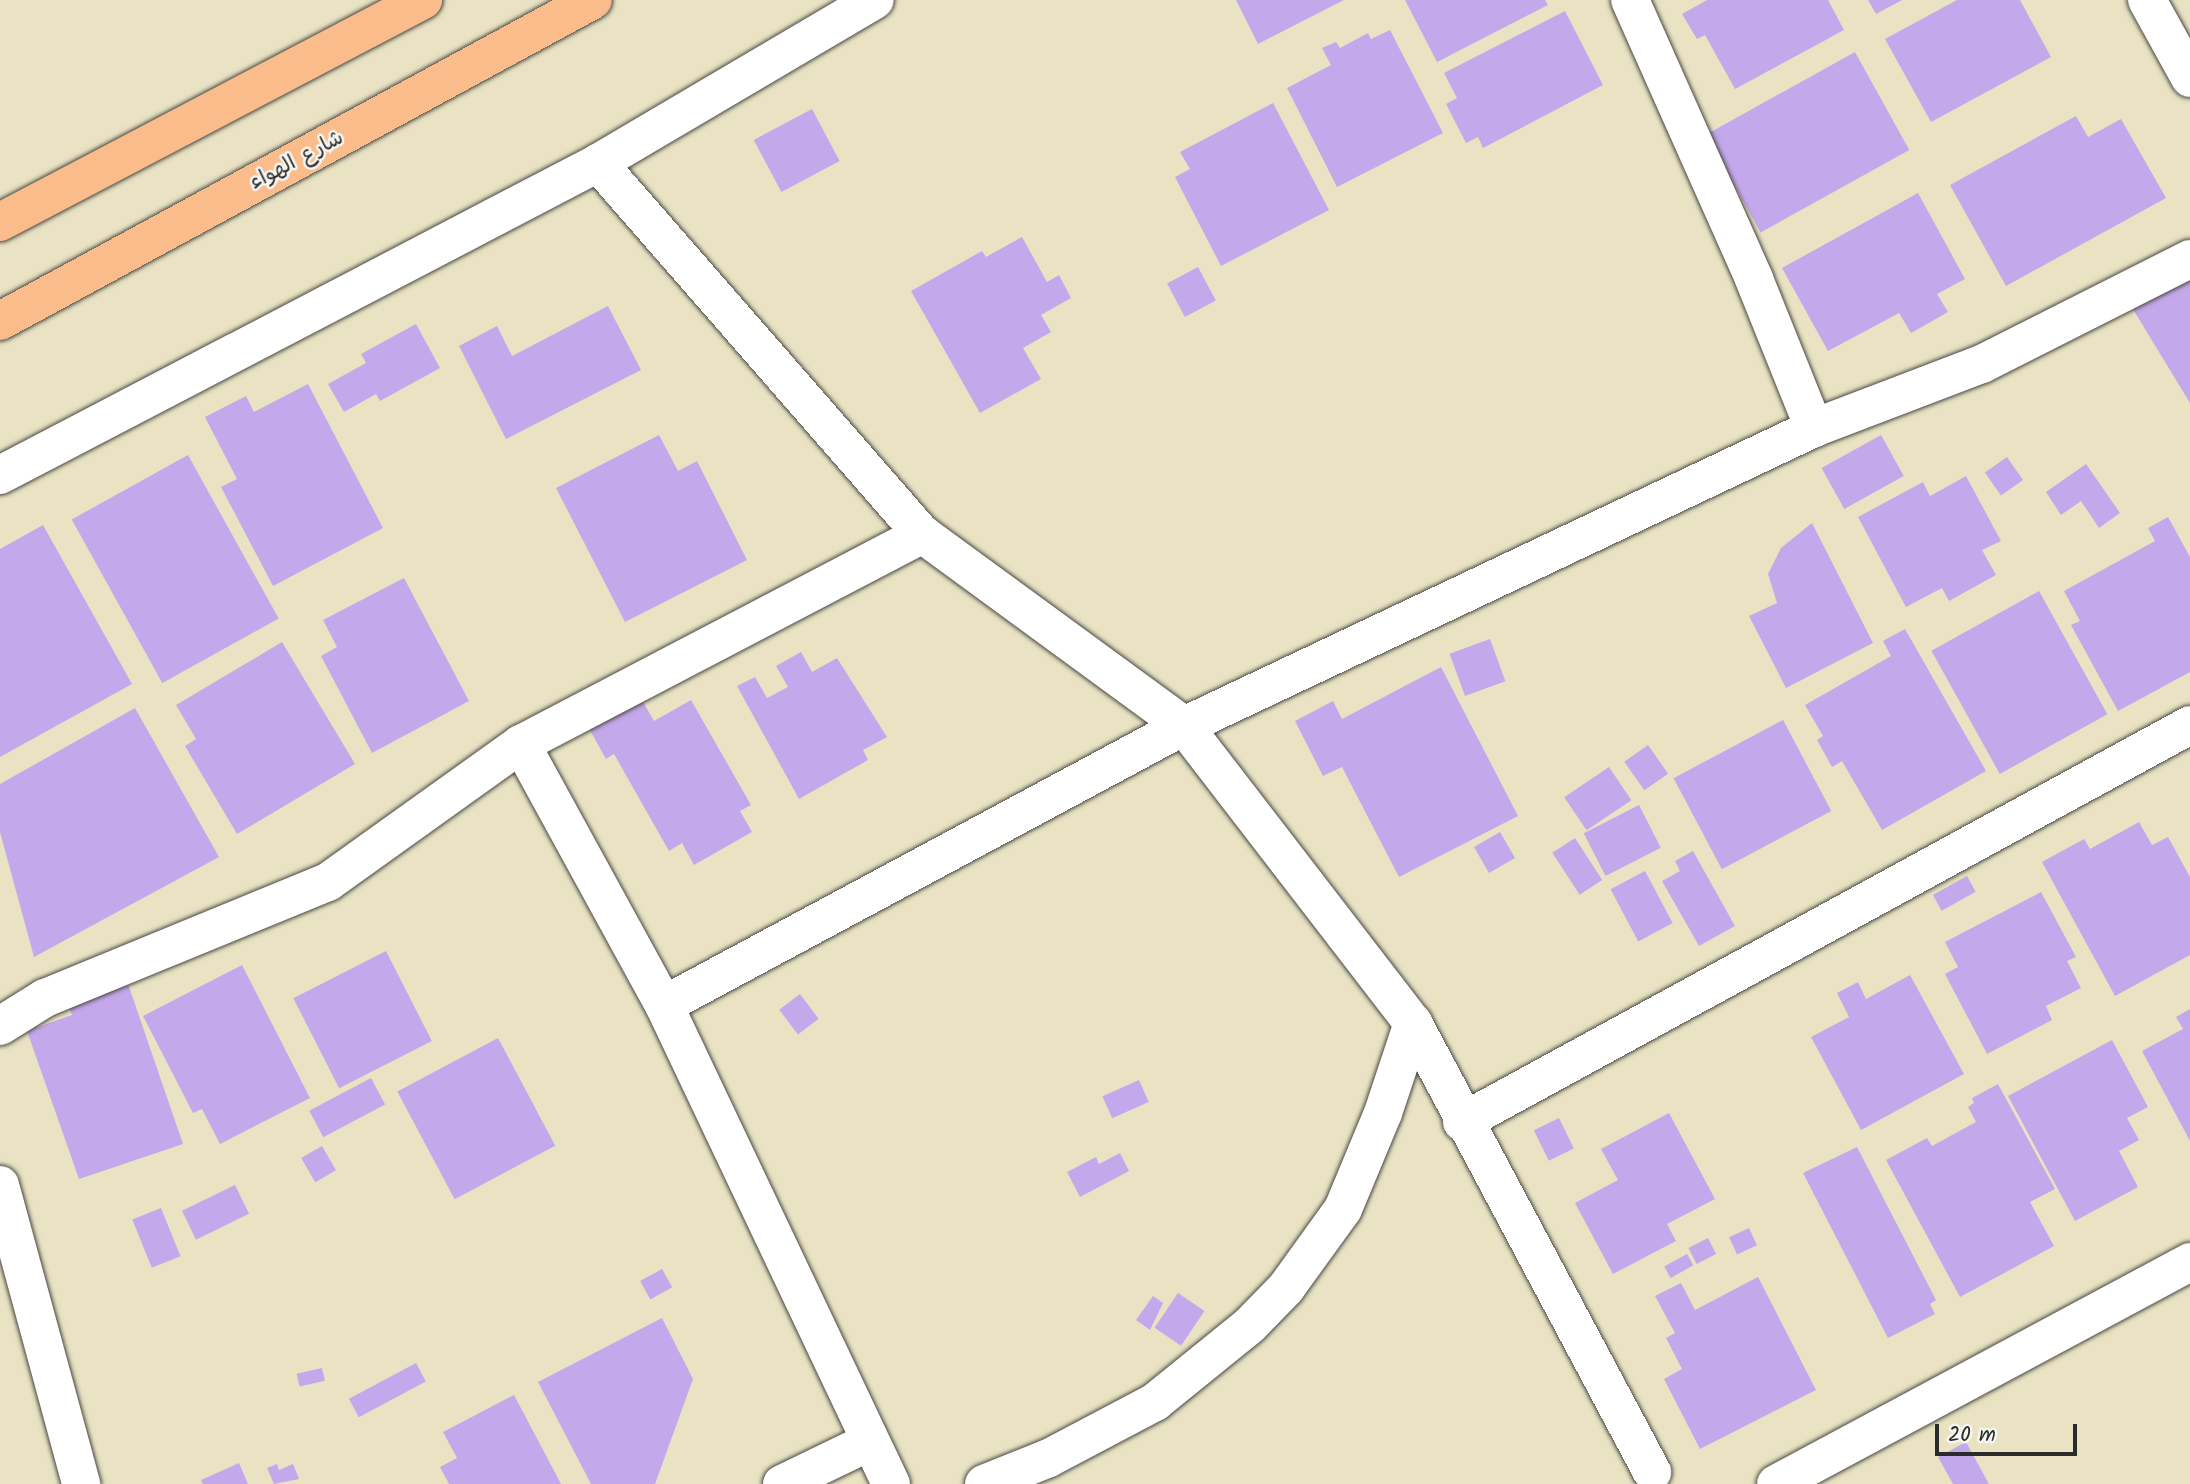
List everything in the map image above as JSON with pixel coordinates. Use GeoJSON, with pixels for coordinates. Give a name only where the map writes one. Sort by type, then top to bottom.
{"type":"FeatureCollection","features":[{"type":"Feature","properties":{"kind":"highway"},"geometry":{"type":"LineString","coordinates":[[0,222],[423,0]]}},
{"type":"Feature","properties":{"kind":"highway","name":"شارع الهواء"},"geometry":{"type":"LineString","coordinates":[[0,321],[593,0]]}},
{"type":"Feature","properties":{"kind":"street"},"geometry":{"type":"LineString","coordinates":[[0,475],[598,163],[876,0]]}},
{"type":"Feature","properties":{"kind":"street"},"geometry":{"type":"LineString","coordinates":[[1630,0],[1754,279],[1814,428]]}},
{"type":"Feature","properties":{"kind":"street"},"geometry":{"type":"LineString","coordinates":[[2147,0],[2190,78]]}},
{"type":"Feature","properties":{"kind":"street"},"geometry":{"type":"LineString","coordinates":[[598,163],[922,534],[1184,726],[1412,1023],[1648,1480]]}},
{"type":"Feature","properties":{"kind":"street"},"geometry":{"type":"LineString","coordinates":[[664,1005],[1184,726],[1814,428],[1982,365],[2190,259]]}},
{"type":"Feature","properties":{"kind":"street"},"geometry":{"type":"LineString","coordinates":[[0,1026],[45,998],[328,883],[521,744],[922,534]]}},
{"type":"Feature","properties":{"kind":"street"},"geometry":{"type":"LineString","coordinates":[[1462,1122],[2190,725]]}},
{"type":"Feature","properties":{"kind":"street"},"geometry":{"type":"LineString","coordinates":[[521,744],[664,1005],[891,1484]]}},
{"type":"Feature","properties":{"kind":"street"},"geometry":{"type":"LineString","coordinates":[[984,1484],[1049,1458],[1155,1402],[1250,1325],[1286,1288],[1343,1209],[1383,1113],[1412,1023]]}},
{"type":"Feature","properties":{"kind":"street"},"geometry":{"type":"LineString","coordinates":[[0,1185],[80,1484]]}},
{"type":"Feature","properties":{"kind":"street"},"geometry":{"type":"LineString","coordinates":[[1776,1484],[2187,1270]]}},
{"type":"Feature","properties":{"kind":"street"},"geometry":{"type":"LineString","coordinates":[[782,1484],[869,1442]]}},
{"type":"Feature","properties":{"kind":"building"},"geometry":{"type":"Polygon","coordinates":[[[1236,0],[1344,0],[1258,44],[1236,0]]]}},
{"type":"Feature","properties":{"kind":"building"},"geometry":{"type":"Polygon","coordinates":[[[1405,0],[1545,0],[1548,5],[1437,62],[1405,0]]]}},
{"type":"Feature","properties":{"kind":"building"},"geometry":{"type":"Polygon","coordinates":[[[1707,0],[1828,0],[1844,30],[1735,89],[1705,35],[1697,39],[1682,14],[1707,0]]]}},
{"type":"Feature","properties":{"kind":"building"},"geometry":{"type":"Polygon","coordinates":[[[1868,0],[1902,0],[1876,14],[1868,0]]]}},
{"type":"Feature","properties":{"kind":"building"},"geometry":{"type":"Polygon","coordinates":[[[1957,0],[2020,0],[2051,57],[1931,122],[1885,39],[1957,0]]]}},
{"type":"Feature","properties":{"kind":"building"},"geometry":{"type":"Polygon","coordinates":[[[1565,11],[1603,85],[1483,148],[1478,137],[1466,143],[1446,104],[1457,98],[1444,73],[1565,11]]]}},
{"type":"Feature","properties":{"kind":"building"},"geometry":{"type":"Polygon","coordinates":[[[1390,30],[1443,133],[1337,187],[1287,88],[1331,65],[1322,48],[1336,42],[1340,48],[1368,33],[1371,39],[1390,30]]]}},
{"type":"Feature","properties":{"kind":"building"},"geometry":{"type":"Polygon","coordinates":[[[1855,52],[1909,150],[1761,232],[1706,134],[1855,52]]]}},
{"type":"Feature","properties":{"kind":"building"},"geometry":{"type":"Polygon","coordinates":[[[1273,103],[1329,210],[1221,266],[1175,177],[1190,169],[1180,152],[1273,103]]]}},
{"type":"Feature","properties":{"kind":"building"},"geometry":{"type":"Polygon","coordinates":[[[812,109],[840,161],[781,192],[754,140],[812,109]]]}},
{"type":"Feature","properties":{"kind":"building"},"geometry":{"type":"Polygon","coordinates":[[[2076,116],[2088,137],[2121,119],[2166,198],[2006,286],[1950,185],[2076,116]]]}},
{"type":"Feature","properties":{"kind":"building"},"geometry":{"type":"Polygon","coordinates":[[[1918,193],[1965,279],[1937,294],[1948,312],[1911,333],[1899,313],[1828,351],[1782,268],[1918,193]]]}},
{"type":"Feature","properties":{"kind":"building"},"geometry":{"type":"Polygon","coordinates":[[[1022,237],[1047,282],[1059,275],[1071,298],[1041,315],[1051,332],[1023,348],[1041,379],[980,413],[911,291],[982,251],[986,257],[1022,237]]]}},
{"type":"Feature","properties":{"kind":"building"},"geometry":{"type":"Polygon","coordinates":[[[1198,267],[1216,301],[1185,317],[1167,283],[1198,267]]]}},
{"type":"Feature","properties":{"kind":"building"},"geometry":{"type":"Polygon","coordinates":[[[2190,270],[2190,403],[2131,306],[2190,270]]]}},
{"type":"Feature","properties":{"kind":"building"},"geometry":{"type":"Polygon","coordinates":[[[608,306],[641,370],[506,439],[459,346],[497,326],[512,356],[608,306]]]}},
{"type":"Feature","properties":{"kind":"building"},"geometry":{"type":"Polygon","coordinates":[[[416,324],[440,368],[380,401],[376,394],[344,412],[328,384],[366,363],[361,354],[416,324]]]}},
{"type":"Feature","properties":{"kind":"building"},"geometry":{"type":"Polygon","coordinates":[[[308,384],[383,528],[273,586],[221,487],[237,479],[205,417],[246,396],[254,412],[308,384]]]}},
{"type":"Feature","properties":{"kind":"building"},"geometry":{"type":"Polygon","coordinates":[[[659,435],[678,471],[697,461],[747,560],[625,622],[556,488],[659,435]]]}},
{"type":"Feature","properties":{"kind":"building"},"geometry":{"type":"Polygon","coordinates":[[[1881,435],[1904,476],[1844,509],[1822,468],[1881,435]]]}},
{"type":"Feature","properties":{"kind":"building"},"geometry":{"type":"Polygon","coordinates":[[[188,455],[279,619],[162,683],[72,519],[188,455]]]}},
{"type":"Feature","properties":{"kind":"building"},"geometry":{"type":"Polygon","coordinates":[[[2007,457],[2023,480],[2001,495],[1985,472],[2007,457]]]}},
{"type":"Feature","properties":{"kind":"building"},"geometry":{"type":"Polygon","coordinates":[[[2086,464],[2120,513],[2099,528],[2081,501],[2061,515],[2046,492],[2086,464]]]}},
{"type":"Feature","properties":{"kind":"building"},"geometry":{"type":"Polygon","coordinates":[[[1966,476],[2001,541],[1982,550],[1996,575],[1949,601],[1942,588],[1906,607],[1858,517],[1923,482],[1930,496],[1966,476]]]}},
{"type":"Feature","properties":{"kind":"building"},"geometry":{"type":"Polygon","coordinates":[[[2168,517],[2190,557],[2190,672],[2118,711],[2071,625],[2080,621],[2064,591],[2155,541],[2148,528],[2168,517]]]}},
{"type":"Feature","properties":{"kind":"building"},"geometry":{"type":"Polygon","coordinates":[[[1812,523],[1873,643],[1786,688],[1749,616],[1777,603],[1768,574],[1781,548],[1812,523]]]}},
{"type":"Feature","properties":{"kind":"building"},"geometry":{"type":"Polygon","coordinates":[[[43,525],[132,684],[0,757],[0,549],[43,525]]]}},
{"type":"Feature","properties":{"kind":"building"},"geometry":{"type":"Polygon","coordinates":[[[404,578],[469,701],[372,753],[321,656],[337,647],[323,620],[404,578]]]}},
{"type":"Feature","properties":{"kind":"building"},"geometry":{"type":"Polygon","coordinates":[[[2039,591],[2107,714],[2000,774],[1931,651],[2039,591]]]}},
{"type":"Feature","properties":{"kind":"building"},"geometry":{"type":"Polygon","coordinates":[[[1905,629],[1986,771],[1882,830],[1842,761],[1832,767],[1817,740],[1823,736],[1805,705],[1891,656],[1883,641],[1905,629]]]}},
{"type":"Feature","properties":{"kind":"building"},"geometry":{"type":"Polygon","coordinates":[[[1490,639],[1505,681],[1465,696],[1450,654],[1490,639]]]}},
{"type":"Feature","properties":{"kind":"building"},"geometry":{"type":"Polygon","coordinates":[[[282,642],[355,764],[237,834],[185,746],[196,739],[176,705],[282,642]]]}},
{"type":"Feature","properties":{"kind":"building"},"geometry":{"type":"Polygon","coordinates":[[[801,652],[812,672],[837,658],[887,737],[863,750],[868,760],[799,799],[737,686],[755,677],[767,698],[788,687],[776,666],[801,652]]]}},
{"type":"Feature","properties":{"kind":"building"},"geometry":{"type":"Polygon","coordinates":[[[1441,667],[1518,816],[1399,877],[1342,767],[1323,776],[1295,721],[1333,701],[1342,719],[1441,667]]]}},
{"type":"Feature","properties":{"kind":"building"},"geometry":{"type":"Polygon","coordinates":[[[638,693],[654,721],[691,700],[751,805],[740,811],[752,832],[694,865],[682,843],[669,851],[614,754],[606,759],[586,723],[638,693]]]}},
{"type":"Feature","properties":{"kind":"building"},"geometry":{"type":"Polygon","coordinates":[[[135,708],[219,857],[34,957],[0,832],[0,784],[135,708]]]}},
{"type":"Feature","properties":{"kind":"building"},"geometry":{"type":"Polygon","coordinates":[[[1783,720],[1831,811],[1722,869],[1674,778],[1783,720]]]}},
{"type":"Feature","properties":{"kind":"building"},"geometry":{"type":"Polygon","coordinates":[[[1648,745],[1668,774],[1644,790],[1624,762],[1648,745]]]}},
{"type":"Feature","properties":{"kind":"building"},"geometry":{"type":"Polygon","coordinates":[[[1609,767],[1631,800],[1587,830],[1564,797],[1609,767]]]}},
{"type":"Feature","properties":{"kind":"building"},"geometry":{"type":"Polygon","coordinates":[[[1639,805],[1661,848],[1606,876],[1584,833],[1639,805]]]}},
{"type":"Feature","properties":{"kind":"building"},"geometry":{"type":"Polygon","coordinates":[[[2139,822],[2152,845],[2168,837],[2190,877],[2190,955],[2115,996],[2042,862],[2084,839],[2090,849],[2139,822]]]}},
{"type":"Feature","properties":{"kind":"building"},"geometry":{"type":"Polygon","coordinates":[[[1500,832],[1515,858],[1489,873],[1474,847],[1500,832]]]}},
{"type":"Feature","properties":{"kind":"building"},"geometry":{"type":"Polygon","coordinates":[[[1575,838],[1602,880],[1580,895],[1552,853],[1575,838]]]}},
{"type":"Feature","properties":{"kind":"building"},"geometry":{"type":"Polygon","coordinates":[[[1693,851],[1735,926],[1699,946],[1662,881],[1680,871],[1675,861],[1693,851]]]}},
{"type":"Feature","properties":{"kind":"building"},"geometry":{"type":"Polygon","coordinates":[[[1645,871],[1673,923],[1638,941],[1611,889],[1645,871]]]}},
{"type":"Feature","properties":{"kind":"building"},"geometry":{"type":"Polygon","coordinates":[[[1967,876],[1976,892],[1942,911],[1933,895],[1967,876]]]}},
{"type":"Feature","properties":{"kind":"building"},"geometry":{"type":"Polygon","coordinates":[[[2041,892],[2076,957],[2067,961],[2081,988],[2046,1006],[2052,1020],[1987,1054],[1945,974],[1958,967],[1945,942],[2041,892]]]}},
{"type":"Feature","properties":{"kind":"building"},"geometry":{"type":"Polygon","coordinates":[[[386,951],[432,1041],[339,1088],[293,998],[386,951]]]}},
{"type":"Feature","properties":{"kind":"building"},"geometry":{"type":"Polygon","coordinates":[[[242,965],[310,1098],[220,1144],[202,1109],[193,1113],[143,1016],[242,965]]]}},
{"type":"Feature","properties":{"kind":"building"},"geometry":{"type":"Polygon","coordinates":[[[1910,975],[1964,1074],[1861,1130],[1811,1037],[1849,1017],[1837,993],[1858,982],[1866,999],[1910,975]]]}},
{"type":"Feature","properties":{"kind":"building"},"geometry":{"type":"Polygon","coordinates":[[[126,978],[183,1144],[79,1179],[27,1031],[72,1015],[66,999],[126,978]]]}},
{"type":"Feature","properties":{"kind":"building"},"geometry":{"type":"Polygon","coordinates":[[[800,994],[819,1019],[798,1034],[779,1010],[800,994]]]}},
{"type":"Feature","properties":{"kind":"building"},"geometry":{"type":"Polygon","coordinates":[[[2190,1009],[2190,1141],[2142,1051],[2183,1029],[2176,1017],[2190,1009]]]}},
{"type":"Feature","properties":{"kind":"building"},"geometry":{"type":"Polygon","coordinates":[[[498,1038],[555,1146],[455,1199],[397,1092],[498,1038]]]}},
{"type":"Feature","properties":{"kind":"building"},"geometry":{"type":"Polygon","coordinates":[[[2112,1040],[2148,1107],[2127,1118],[2139,1140],[2119,1151],[2138,1187],[2075,1221],[2008,1096],[2112,1040]]]}},
{"type":"Feature","properties":{"kind":"building"},"geometry":{"type":"Polygon","coordinates":[[[371,1078],[385,1104],[323,1137],[309,1111],[371,1078]]]}},
{"type":"Feature","properties":{"kind":"building"},"geometry":{"type":"Polygon","coordinates":[[[1139,1080],[1149,1102],[1112,1118],[1102,1096],[1139,1080]]]}},
{"type":"Feature","properties":{"kind":"building"},"geometry":{"type":"Polygon","coordinates":[[[1998,1084],[2055,1189],[2030,1202],[2054,1246],[1960,1297],[1886,1160],[1927,1138],[1932,1146],[1976,1122],[1968,1107],[1974,1103],[1972,1098],[1998,1084]]]}},
{"type":"Feature","properties":{"kind":"building"},"geometry":{"type":"Polygon","coordinates":[[[1669,1113],[1715,1199],[1667,1224],[1676,1241],[1613,1274],[1575,1203],[1618,1180],[1601,1149],[1669,1113]]]}},
{"type":"Feature","properties":{"kind":"building"},"geometry":{"type":"Polygon","coordinates":[[[1559,1118],[1574,1149],[1549,1161],[1534,1130],[1559,1118]]]}},
{"type":"Feature","properties":{"kind":"building"},"geometry":{"type":"Polygon","coordinates":[[[322,1146],[336,1170],[315,1182],[301,1158],[322,1146]]]}},
{"type":"Feature","properties":{"kind":"building"},"geometry":{"type":"Polygon","coordinates":[[[1857,1147],[1936,1300],[1930,1304],[1935,1314],[1888,1338],[1803,1173],[1857,1147]]]}},
{"type":"Feature","properties":{"kind":"building"},"geometry":{"type":"Polygon","coordinates":[[[1120,1153],[1129,1171],[1080,1197],[1067,1172],[1096,1157],[1099,1164],[1120,1153]]]}},
{"type":"Feature","properties":{"kind":"building"},"geometry":{"type":"Polygon","coordinates":[[[235,1185],[249,1214],[196,1240],[182,1211],[235,1185]]]}},
{"type":"Feature","properties":{"kind":"building"},"geometry":{"type":"Polygon","coordinates":[[[161,1208],[180,1256],[152,1268],[132,1220],[161,1208]]]}},
{"type":"Feature","properties":{"kind":"building"},"geometry":{"type":"Polygon","coordinates":[[[1749,1228],[1757,1245],[1737,1255],[1729,1237],[1749,1228]]]}},
{"type":"Feature","properties":{"kind":"building"},"geometry":{"type":"Polygon","coordinates":[[[1708,1238],[1716,1254],[1697,1264],[1688,1248],[1708,1238]]]}},
{"type":"Feature","properties":{"kind":"building"},"geometry":{"type":"Polygon","coordinates":[[[1687,1254],[1693,1265],[1671,1278],[1664,1267],[1687,1254]]]}},
{"type":"Feature","properties":{"kind":"building"},"geometry":{"type":"Polygon","coordinates":[[[662,1269],[672,1287],[650,1299],[640,1281],[662,1269]]]}},
{"type":"Feature","properties":{"kind":"building"},"geometry":{"type":"Polygon","coordinates":[[[1758,1277],[1816,1390],[1700,1449],[1664,1379],[1682,1369],[1666,1338],[1675,1333],[1655,1296],[1681,1283],[1695,1310],[1758,1277]]]}},
{"type":"Feature","properties":{"kind":"building"},"geometry":{"type":"Polygon","coordinates":[[[1178,1293],[1205,1311],[1181,1346],[1155,1328],[1178,1293]]]}},
{"type":"Feature","properties":{"kind":"building"},"geometry":{"type":"Polygon","coordinates":[[[1153,1296],[1163,1303],[1150,1330],[1136,1320],[1153,1296]]]}},
{"type":"Feature","properties":{"kind":"building"},"geometry":{"type":"Polygon","coordinates":[[[662,1318],[693,1379],[655,1484],[591,1484],[538,1382],[662,1318]]]}},
{"type":"Feature","properties":{"kind":"building"},"geometry":{"type":"Polygon","coordinates":[[[416,1363],[426,1382],[359,1417],[349,1399],[416,1363]]]}},
{"type":"Feature","properties":{"kind":"building"},"geometry":{"type":"Polygon","coordinates":[[[322,1368],[325,1381],[300,1387],[297,1374],[322,1368]]]}},
{"type":"Feature","properties":{"kind":"building"},"geometry":{"type":"Polygon","coordinates":[[[514,1395],[561,1484],[449,1484],[440,1467],[457,1458],[443,1432],[514,1395]]]}},
{"type":"Feature","properties":{"kind":"building"},"geometry":{"type":"Polygon","coordinates":[[[1966,1442],[1989,1484],[1953,1484],[1938,1457],[1966,1442]]]}},
{"type":"Feature","properties":{"kind":"building"},"geometry":{"type":"Polygon","coordinates":[[[239,1463],[248,1484],[203,1484],[201,1480],[239,1463]]]}},
{"type":"Feature","properties":{"kind":"building"},"geometry":{"type":"Polygon","coordinates":[[[277,1464],[279,1470],[293,1464],[299,1479],[274,1484],[267,1468],[277,1464]]]}}]}
